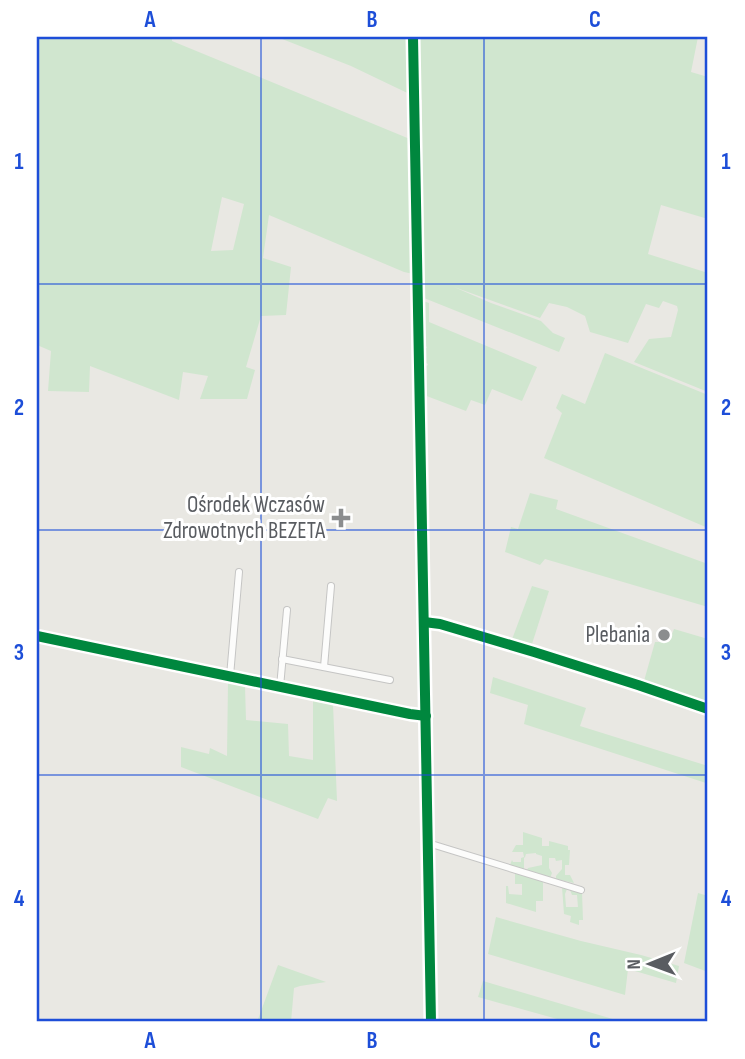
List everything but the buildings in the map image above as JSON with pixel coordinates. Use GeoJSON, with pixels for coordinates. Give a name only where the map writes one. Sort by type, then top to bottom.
{"type":"FeatureCollection","features":[{"type":"Feature","properties":{"kind":"main road"},"geometry":{"type":"LineString","coordinates":[[413,37],[431,1022]]}},
{"type":"Feature","properties":{"kind":"main road"},"geometry":{"type":"LineString","coordinates":[[424,622],[440,624],[559,660],[708,709]]}},
{"type":"Feature","properties":{"kind":"main road"},"geometry":{"type":"LineString","coordinates":[[37,636],[426,716]]}},
{"type":"Feature","properties":{"kind":"street"},"geometry":{"type":"LineString","coordinates":[[230,676],[239,572]]}},
{"type":"Feature","properties":{"kind":"street"},"geometry":{"type":"LineString","coordinates":[[324,667],[331,586]]}},
{"type":"Feature","properties":{"kind":"street"},"geometry":{"type":"LineString","coordinates":[[280,687],[287,610]]}},
{"type":"Feature","properties":{"kind":"street"},"geometry":{"type":"LineString","coordinates":[[282,659],[390,680]]}},
{"type":"Feature","properties":{"kind":"street"},"geometry":{"type":"LineString","coordinates":[[428,843],[582,890]]}},
{"type":"Feature","properties":{"kind":"green space"},"geometry":{"type":"Polygon","coordinates":[[[37,37],[172,37],[172,41],[422,144],[422,100],[351,66],[277,37],[698,37],[691,72],[708,77],[708,219],[661,205],[648,254],[708,273],[708,392],[634,362],[649,339],[671,337],[677,306],[663,301],[659,308],[646,304],[628,343],[590,332],[585,316],[567,307],[549,303],[540,318],[454,287],[541,321],[553,333],[565,338],[559,352],[424,298],[421,280],[423,276],[404,272],[269,215],[263,258],[291,267],[286,315],[261,316],[246,367],[255,370],[247,399],[200,399],[208,376],[183,372],[179,400],[90,366],[89,392],[48,391],[51,351],[37,345],[37,37]],[[222,197],[211,251],[233,250],[244,204],[222,197]]]}},
{"type":"Feature","properties":{"kind":"green space"},"geometry":{"type":"Polygon","coordinates":[[[423,301],[429,303],[429,322],[537,367],[522,401],[492,389],[485,405],[471,400],[466,411],[424,395],[423,364],[428,364],[423,362],[423,347],[427,348],[423,344],[423,301]]]}},
{"type":"Feature","properties":{"kind":"green space"},"geometry":{"type":"Polygon","coordinates":[[[605,353],[708,395],[708,528],[544,458],[562,413],[556,408],[562,394],[585,404],[605,353]]]}},
{"type":"Feature","properties":{"kind":"green space"},"geometry":{"type":"Polygon","coordinates":[[[530,493],[558,500],[556,509],[708,564],[708,607],[545,559],[540,565],[505,552],[511,527],[518,529],[530,493]]]}},
{"type":"Feature","properties":{"kind":"green space"},"geometry":{"type":"Polygon","coordinates":[[[532,586],[549,591],[531,647],[511,642],[532,586]]]}},
{"type":"Feature","properties":{"kind":"green space"},"geometry":{"type":"Polygon","coordinates":[[[674,629],[708,639],[708,703],[644,681],[655,642],[669,642],[674,629]]]}},
{"type":"Feature","properties":{"kind":"green space"},"geometry":{"type":"Polygon","coordinates":[[[493,677],[586,708],[580,726],[708,766],[706,783],[524,724],[528,705],[490,693],[493,677]]]}},
{"type":"Feature","properties":{"kind":"green space"},"geometry":{"type":"Polygon","coordinates":[[[228,682],[245,686],[246,720],[288,724],[289,756],[313,760],[313,700],[333,704],[337,801],[328,798],[318,819],[181,767],[181,747],[209,754],[210,748],[227,756],[228,682]]]}},
{"type":"Feature","properties":{"kind":"green space"},"geometry":{"type":"Polygon","coordinates":[[[523,832],[542,838],[542,846],[549,846],[549,841],[568,846],[569,865],[565,865],[565,875],[570,875],[574,883],[556,879],[562,869],[562,860],[556,861],[555,858],[549,858],[552,873],[550,878],[527,870],[542,865],[542,856],[536,853],[526,854],[524,869],[510,865],[512,860],[521,862],[524,857],[523,852],[512,852],[516,845],[523,845],[523,832]]]}},
{"type":"Feature","properties":{"kind":"green space"},"geometry":{"type":"Polygon","coordinates":[[[515,871],[543,879],[543,901],[536,901],[536,912],[506,903],[506,886],[509,894],[522,895],[522,884],[515,884],[515,871]]]}},
{"type":"Feature","properties":{"kind":"green space"},"geometry":{"type":"Polygon","coordinates":[[[562,887],[567,889],[566,907],[578,907],[577,895],[572,895],[570,890],[582,892],[583,920],[579,920],[579,925],[570,922],[571,916],[564,914],[562,887]]]}},
{"type":"Feature","properties":{"kind":"green space"},"geometry":{"type":"Polygon","coordinates":[[[698,893],[708,896],[708,972],[684,963],[698,893]]]}},
{"type":"Feature","properties":{"kind":"green space"},"geometry":{"type":"Polygon","coordinates":[[[496,917],[679,966],[676,983],[628,969],[625,995],[488,954],[496,917]]]}},
{"type":"Feature","properties":{"kind":"green space"},"geometry":{"type":"Polygon","coordinates":[[[278,965],[326,982],[294,988],[291,1022],[257,1022],[278,965]]]}},
{"type":"Feature","properties":{"kind":"green space"},"geometry":{"type":"Polygon","coordinates":[[[483,981],[623,1022],[568,1022],[478,997],[483,981]]]}},
{"type":"Feature","properties":{"kind":"cycle path"},"geometry":{"type":"LineString","coordinates":[[413,37],[431,1022]]}},
{"type":"Feature","properties":{"kind":"cycle path"},"geometry":{"type":"LineString","coordinates":[[424,622],[440,624],[534,652],[708,709]]}},
{"type":"Feature","properties":{"kind":"cycle path"},"geometry":{"type":"LineString","coordinates":[[37,636],[426,716]]}},
{"type":"Feature","properties":{"kind":"place","name":"Ośrodek Wczasów Zdrowotnych BEZETA"},"geometry":{"type":"Point","coordinates":[341,518]}},
{"type":"Feature","properties":{"kind":"place","name":"Plebania"},"geometry":{"type":"Point","coordinates":[664,635]}}]}
